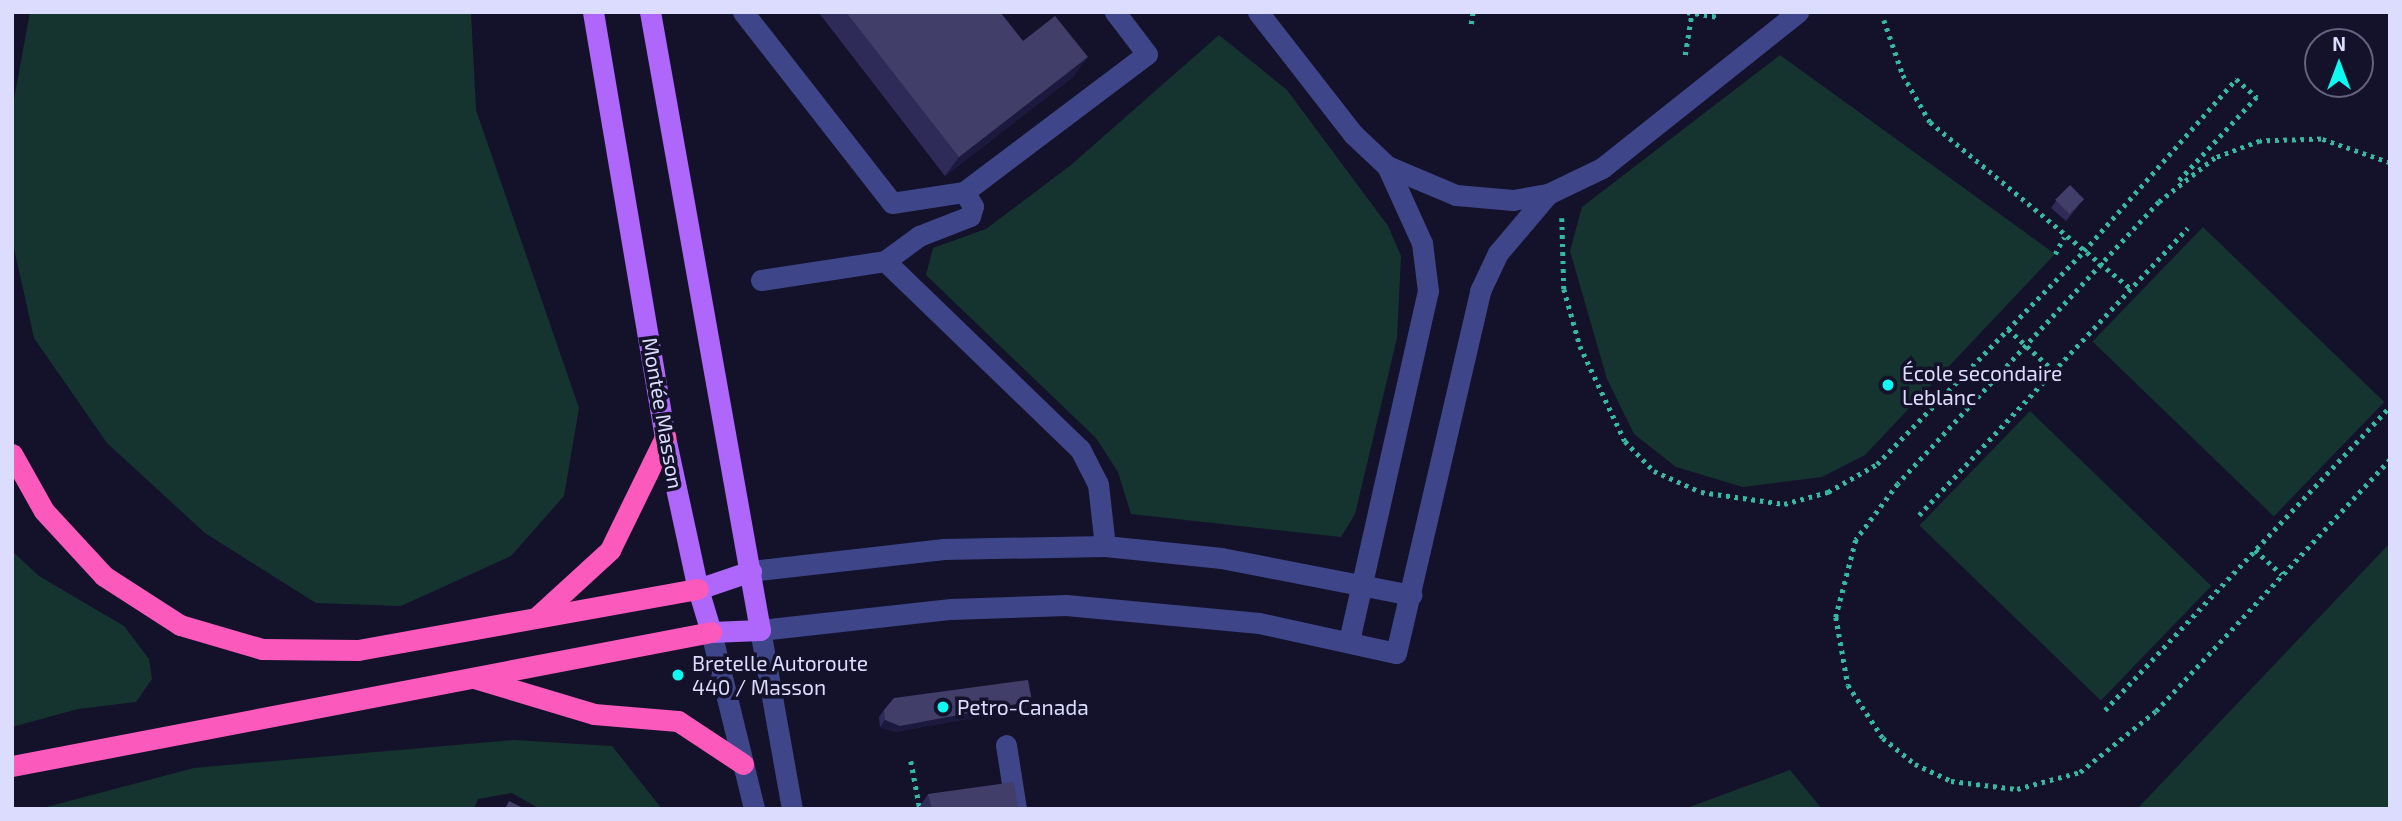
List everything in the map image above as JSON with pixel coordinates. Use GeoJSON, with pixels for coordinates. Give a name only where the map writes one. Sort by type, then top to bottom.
{"type":"FeatureCollection","features":[{"type":"Feature","properties":{"kind":"highway"},"geometry":{"type":"LineString","coordinates":[[535,618],[610,550],[665,437]]}},
{"type":"Feature","properties":{"kind":"highway"},"geometry":{"type":"LineString","coordinates":[[12,454],[44,511],[104,576],[161,615],[219,639],[324,653],[698,589]]}},
{"type":"Feature","properties":{"kind":"highway"},"geometry":{"type":"LineString","coordinates":[[12,766],[469,676],[711,632]]}},
{"type":"Feature","properties":{"kind":"highway"},"geometry":{"type":"LineString","coordinates":[[469,676],[594,714],[678,721],[743,764]]}},
{"type":"Feature","properties":{"kind":"main road","name":"Montée Masson"},"geometry":{"type":"LineString","coordinates":[[593,12],[665,437],[698,589],[711,632]]}},
{"type":"Feature","properties":{"kind":"main road"},"geometry":{"type":"LineString","coordinates":[[650,12],[760,630],[711,632]]}},
{"type":"Feature","properties":{"kind":"main road"},"geometry":{"type":"LineString","coordinates":[[698,589],[751,571]]}},
{"type":"Feature","properties":{"kind":"street"},"geometry":{"type":"LineString","coordinates":[[743,12],[892,203],[964,192],[1147,54],[1115,12]]}},
{"type":"Feature","properties":{"kind":"street"},"geometry":{"type":"LineString","coordinates":[[1258,12],[1353,134],[1387,166],[1456,195],[1513,200],[1548,194],[1602,167],[1798,12]]}},
{"type":"Feature","properties":{"kind":"street"},"geometry":{"type":"LineString","coordinates":[[1349,641],[1428,291],[1422,243],[1387,166]]}},
{"type":"Feature","properties":{"kind":"street"},"geometry":{"type":"LineString","coordinates":[[761,280],[885,261],[919,236],[970,216],[973,206],[964,192]]}},
{"type":"Feature","properties":{"kind":"street"},"geometry":{"type":"LineString","coordinates":[[792,809],[760,630],[951,609],[1066,605],[1183,613],[1349,641],[1396,653],[1480,291],[1498,253],[1548,194]]}},
{"type":"Feature","properties":{"kind":"street"},"geometry":{"type":"LineString","coordinates":[[885,261],[1080,449],[1098,484],[1105,546]]}},
{"type":"Feature","properties":{"kind":"street"},"geometry":{"type":"LineString","coordinates":[[751,571],[944,548],[1105,546],[1362,583],[1411,595]]}},
{"type":"Feature","properties":{"kind":"street","name":"Montée Masson"},"geometry":{"type":"LineString","coordinates":[[711,632],[754,809]]}},
{"type":"Feature","properties":{"kind":"street"},"geometry":{"type":"LineString","coordinates":[[1006,745],[1016,809]]}},
{"type":"Feature","properties":{"kind":"path"},"geometry":{"type":"LineString","coordinates":[[1471,23],[1473,12]]}},
{"type":"Feature","properties":{"kind":"path"},"geometry":{"type":"LineString","coordinates":[[1685,55],[1690,12],[1720,17]]}},
{"type":"Feature","properties":{"kind":"path"},"geometry":{"type":"LineString","coordinates":[[1884,20],[1903,75],[1930,122],[2064,237],[2131,289]]}},
{"type":"Feature","properties":{"kind":"path"},"geometry":{"type":"LineString","coordinates":[[1562,216],[1564,289],[1580,346],[1614,423],[1654,471],[1722,498],[1784,504],[1854,479],[1877,464],[2084,251],[2236,79],[2257,97],[1898,484],[1856,540],[1845,567],[1836,617],[1842,664],[1858,706],[1898,751],[1934,774],[1976,787],[2038,786],[2080,772],[2156,711],[2390,459]]}},
{"type":"Feature","properties":{"kind":"path"},"geometry":{"type":"LineString","coordinates":[[2160,202],[2215,158],[2260,141],[2321,139],[2390,163]]}},
{"type":"Feature","properties":{"kind":"path"},"geometry":{"type":"LineString","coordinates":[[1919,515],[2188,228]]}},
{"type":"Feature","properties":{"kind":"path"},"geometry":{"type":"LineString","coordinates":[[2055,254],[2064,237]]}},
{"type":"Feature","properties":{"kind":"path"},"geometry":{"type":"LineString","coordinates":[[2008,329],[2054,371]]}},
{"type":"Feature","properties":{"kind":"path"},"geometry":{"type":"LineString","coordinates":[[2087,336],[2093,342]]}},
{"type":"Feature","properties":{"kind":"path"},"geometry":{"type":"LineString","coordinates":[[2024,404],[2031,411]]}},
{"type":"Feature","properties":{"kind":"path"},"geometry":{"type":"LineString","coordinates":[[2105,710],[2390,407]]}},
{"type":"Feature","properties":{"kind":"path"},"geometry":{"type":"LineString","coordinates":[[2273,519],[2279,525]]}},
{"type":"Feature","properties":{"kind":"path"},"geometry":{"type":"LineString","coordinates":[[2255,550],[2282,574]]}},
{"type":"Feature","properties":{"kind":"path"},"geometry":{"type":"LineString","coordinates":[[2210,587],[2216,592]]}},
{"type":"Feature","properties":{"kind":"path"},"geometry":{"type":"LineString","coordinates":[[911,761],[920,809]]}},
{"type":"Feature","properties":{"kind":"green space"},"geometry":{"type":"Polygon","coordinates":[[[30,12],[471,12],[476,110],[579,408],[564,496],[511,556],[401,606],[316,603],[205,533],[107,443],[34,338],[12,239],[12,110],[30,12]]]}},
{"type":"Feature","properties":{"kind":"green space"},"geometry":{"type":"Polygon","coordinates":[[[1219,35],[1287,90],[1388,226],[1401,256],[1397,338],[1355,514],[1341,537],[1131,514],[1118,472],[1096,438],[926,275],[933,248],[986,229],[1071,165],[1219,35]]]}},
{"type":"Feature","properties":{"kind":"green space"},"geometry":{"type":"Polygon","coordinates":[[[1780,55],[2055,254],[1865,455],[1822,477],[1743,487],[1676,467],[1634,434],[1607,379],[1570,251],[1582,207],[1780,55]]]}},
{"type":"Feature","properties":{"kind":"green space"},"geometry":{"type":"Polygon","coordinates":[[[2203,227],[2384,402],[2274,516],[2093,341],[2203,227]]]}},
{"type":"Feature","properties":{"kind":"green space"},"geometry":{"type":"Polygon","coordinates":[[[2030,411],[2211,586],[2101,700],[1920,525],[2030,411]]]}},
{"type":"Feature","properties":{"kind":"green space"},"geometry":{"type":"Polygon","coordinates":[[[2390,543],[2390,809],[2137,809],[2390,543]]]}},
{"type":"Feature","properties":{"kind":"green space"},"geometry":{"type":"Polygon","coordinates":[[[12,551],[39,576],[124,626],[149,659],[152,679],[136,702],[78,709],[12,727],[12,551]]]}},
{"type":"Feature","properties":{"kind":"green space"},"geometry":{"type":"Polygon","coordinates":[[[514,740],[612,746],[662,809],[540,809],[512,793],[478,799],[474,809],[39,809],[194,768],[514,740]]]}},
{"type":"Feature","properties":{"kind":"green space"},"geometry":{"type":"Polygon","coordinates":[[[1790,770],[1822,809],[1684,809],[1790,770]]]}},
{"type":"Feature","properties":{"kind":"building"},"geometry":{"type":"Polygon","coordinates":[[[846,12],[1000,12],[1023,41],[1055,16],[1088,57],[959,157],[846,12]]]}},
{"type":"Feature","properties":{"kind":"building"},"geometry":{"type":"Polygon","coordinates":[[[2070,185],[2084,199],[2069,214],[2055,200],[2070,185]]]}},
{"type":"Feature","properties":{"kind":"building"},"geometry":{"type":"Polygon","coordinates":[[[1028,680],[1032,701],[900,726],[885,720],[884,710],[894,698],[1028,680]]]}},
{"type":"Feature","properties":{"kind":"building"},"geometry":{"type":"Polygon","coordinates":[[[1014,782],[1018,809],[932,809],[928,794],[1014,782]]]}},
{"type":"Feature","properties":{"kind":"building"},"geometry":{"type":"Polygon","coordinates":[[[509,801],[525,809],[505,809],[509,801]]]}},
{"type":"Feature","properties":{"kind":"place","name":"École secondaire Leblanc"},"geometry":{"type":"Point","coordinates":[1888,385]}},
{"type":"Feature","properties":{"kind":"place","name":"Bretelle Autoroute 440 / Masson"},"geometry":{"type":"Point","coordinates":[678,675]}},
{"type":"Feature","properties":{"kind":"place","name":"Petro-Canada"},"geometry":{"type":"Point","coordinates":[943,707]}}]}
